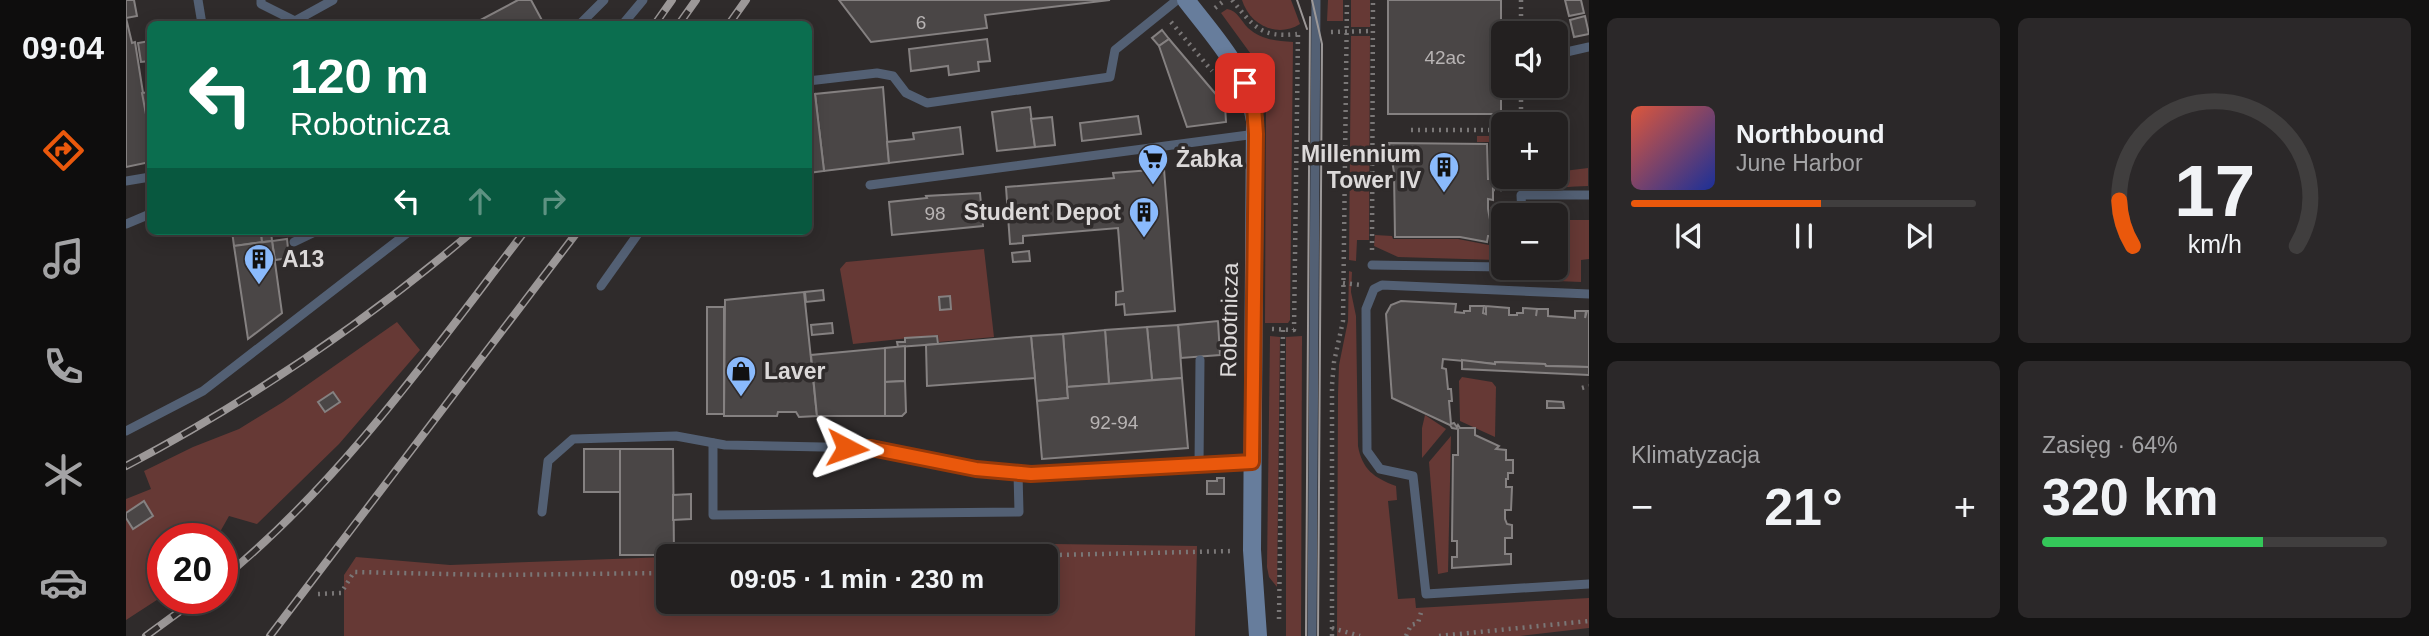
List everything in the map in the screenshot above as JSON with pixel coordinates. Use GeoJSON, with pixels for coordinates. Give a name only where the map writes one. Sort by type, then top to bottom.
{"type":"FeatureCollection","features":[{"type":"Feature","properties":{"kind":"street","name":"Robotnicza"},"geometry":{"type":"LineString","coordinates":[[1186,0],[1240,71],[1254,107],[1256,134],[1252,550],[1258,636]]}},
{"type":"Feature","properties":{"kind":"lane"},"geometry":{"type":"LineString","coordinates":[[198,0],[202,21]]}},
{"type":"Feature","properties":{"kind":"lane"},"geometry":{"type":"LineString","coordinates":[[261,0],[261,4],[295,21],[333,0]]}},
{"type":"Feature","properties":{"kind":"lane"},"geometry":{"type":"LineString","coordinates":[[583,21],[604,0]]}},
{"type":"Feature","properties":{"kind":"lane"},"geometry":{"type":"LineString","coordinates":[[626,21],[643,0]]}},
{"type":"Feature","properties":{"kind":"lane"},"geometry":{"type":"LineString","coordinates":[[812,81],[885,74],[893,76],[906,93],[927,103],[1110,78],[1115,50],[1177,0]]}},
{"type":"Feature","properties":{"kind":"lane"},"geometry":{"type":"LineString","coordinates":[[1312,636],[1316,0]]}},
{"type":"Feature","properties":{"kind":"lane"},"geometry":{"type":"LineString","coordinates":[[1568,52],[1589,47]]}},
{"type":"Feature","properties":{"kind":"lane"},"geometry":{"type":"LineString","coordinates":[[870,185],[1256,134]]}},
{"type":"Feature","properties":{"kind":"lane"},"geometry":{"type":"LineString","coordinates":[[126,181],[147,178]]}},
{"type":"Feature","properties":{"kind":"lane"},"geometry":{"type":"LineString","coordinates":[[1521,203],[1521,195],[1589,195]]}},
{"type":"Feature","properties":{"kind":"lane"},"geometry":{"type":"LineString","coordinates":[[126,225],[147,215]]}},
{"type":"Feature","properties":{"kind":"lane"},"geometry":{"type":"LineString","coordinates":[[294,242],[309,235]]}},
{"type":"Feature","properties":{"kind":"lane"},"geometry":{"type":"LineString","coordinates":[[126,431],[203,391],[405,235]]}},
{"type":"Feature","properties":{"kind":"lane"},"geometry":{"type":"LineString","coordinates":[[601,286],[637,235]]}},
{"type":"Feature","properties":{"kind":"lane"},"geometry":{"type":"LineString","coordinates":[[1372,265],[1491,267]]}},
{"type":"Feature","properties":{"kind":"lane"},"geometry":{"type":"LineString","coordinates":[[1589,294],[1382,285],[1374,289],[1366,309],[1367,452],[1380,469],[1413,476],[1426,594],[1589,584]]}},
{"type":"Feature","properties":{"kind":"lane"},"geometry":{"type":"LineString","coordinates":[[1199,465],[1200,360]]}},
{"type":"Feature","properties":{"kind":"lane"},"geometry":{"type":"LineString","coordinates":[[542,512],[548,460],[573,439],[676,436],[725,445],[871,448],[976,469],[1018,473],[1252,462]]}},
{"type":"Feature","properties":{"kind":"lane"},"geometry":{"type":"LineString","coordinates":[[713,443],[713,515],[1019,512],[1018,473]]}},
{"type":"Feature","properties":{"kind":"path"},"geometry":{"type":"LineString","coordinates":[[1233,0],[1258,29],[1276,36],[1373,31]]}},
{"type":"Feature","properties":{"kind":"path"},"geometry":{"type":"LineString","coordinates":[[1332,636],[1332,385],[1343,309],[1346,0]]}},
{"type":"Feature","properties":{"kind":"path"},"geometry":{"type":"LineString","coordinates":[[1372,265],[1373,0]]}},
{"type":"Feature","properties":{"kind":"path"},"geometry":{"type":"LineString","coordinates":[[1521,0],[1521,21]]}},
{"type":"Feature","properties":{"kind":"path"},"geometry":{"type":"LineString","coordinates":[[1181,34],[1214,74]]}},
{"type":"Feature","properties":{"kind":"path"},"geometry":{"type":"LineString","coordinates":[[1253,329],[1294,330],[1298,34]]}},
{"type":"Feature","properties":{"kind":"path"},"geometry":{"type":"LineString","coordinates":[[1411,130],[1491,130]]}},
{"type":"Feature","properties":{"kind":"path"},"geometry":{"type":"LineString","coordinates":[[1279,622],[1283,330]]}},
{"type":"Feature","properties":{"kind":"path"},"geometry":{"type":"LineString","coordinates":[[1582,388],[1589,386]]}},
{"type":"Feature","properties":{"kind":"path"},"geometry":{"type":"LineString","coordinates":[[1058,554],[1252,550]]}},
{"type":"Feature","properties":{"kind":"path"},"geometry":{"type":"LineString","coordinates":[[318,594],[341,593],[354,572],[493,575],[656,573]]}},
{"type":"Feature","properties":{"kind":"path"},"geometry":{"type":"LineString","coordinates":[[1406,636],[1411,625],[1418,623],[1426,594]]}},
{"type":"Feature","properties":{"kind":"path"},"geometry":{"type":"LineString","coordinates":[[1439,636],[1589,621]]}},
{"type":"Feature","properties":{"kind":"path"},"geometry":{"type":"LineString","coordinates":[[1332,628],[1360,636]]}},
{"type":"Feature","properties":{"kind":"shaded area"},"geometry":{"type":"Polygon","coordinates":[[[1242,0],[1291,0],[1300,24],[1283,30],[1266,27],[1251,17],[1242,0]]]}},
{"type":"Feature","properties":{"kind":"shaded area"},"geometry":{"type":"Polygon","coordinates":[[[1328,0],[1343,0],[1343,21],[1327,21],[1328,0]]]}},
{"type":"Feature","properties":{"kind":"shaded area"},"geometry":{"type":"Polygon","coordinates":[[[1351,0],[1370,0],[1370,27],[1351,27],[1351,0]]]}},
{"type":"Feature","properties":{"kind":"shaded area"},"geometry":{"type":"Polygon","coordinates":[[[1227,9],[1237,14],[1248,28],[1259,35],[1293,42],[1288,323],[1265,323],[1266,94],[1253,57],[1221,13],[1227,9]]]}},
{"type":"Feature","properties":{"kind":"shaded area"},"geometry":{"type":"Polygon","coordinates":[[[1351,36],[1370,36],[1369,240],[1357,240],[1356,261],[1349,260],[1351,36]]]}},
{"type":"Feature","properties":{"kind":"shaded area"},"geometry":{"type":"Polygon","coordinates":[[[1477,136],[1491,136],[1491,159],[1490,142],[1477,142],[1477,136]]]}},
{"type":"Feature","properties":{"kind":"shaded area"},"geometry":{"type":"Polygon","coordinates":[[[1588,168],[1588,186],[1568,187],[1568,170],[1588,168]]]}},
{"type":"Feature","properties":{"kind":"shaded area"},"geometry":{"type":"Polygon","coordinates":[[[1568,220],[1589,220],[1589,259],[1581,260],[1581,282],[1532,280],[1568,280],[1568,220]]]}},
{"type":"Feature","properties":{"kind":"shaded area"},"geometry":{"type":"Polygon","coordinates":[[[1375,235],[1392,236],[1393,239],[1458,239],[1489,245],[1490,238],[1491,260],[1398,257],[1374,246],[1375,235]]]}},
{"type":"Feature","properties":{"kind":"shaded area"},"geometry":{"type":"Polygon","coordinates":[[[984,249],[994,337],[939,342],[938,335],[853,344],[840,269],[846,262],[984,249]]]}},
{"type":"Feature","properties":{"kind":"shaded area"},"geometry":{"type":"Polygon","coordinates":[[[1349,271],[1352,272],[1351,292],[1356,316],[1358,446],[1370,472],[1396,486],[1397,500],[1388,501],[1398,599],[1415,598],[1416,608],[1589,598],[1589,628],[1520,636],[1337,636],[1338,394],[1339,365],[1348,321],[1349,271]]]}},
{"type":"Feature","properties":{"kind":"shaded area"},"geometry":{"type":"Polygon","coordinates":[[[397,322],[420,350],[339,444],[257,524],[229,516],[225,523],[147,523],[147,606],[126,620],[126,499],[151,489],[144,471],[193,447],[239,429],[283,402],[397,322]]]}},
{"type":"Feature","properties":{"kind":"shaded area"},"geometry":{"type":"Polygon","coordinates":[[[1270,336],[1280,337],[1277,587],[1269,577],[1267,567],[1270,336]]]}},
{"type":"Feature","properties":{"kind":"shaded area"},"geometry":{"type":"Polygon","coordinates":[[[1302,336],[1301,636],[1286,636],[1286,337],[1302,336]]]}},
{"type":"Feature","properties":{"kind":"shaded area"},"geometry":{"type":"Polygon","coordinates":[[[1462,377],[1492,382],[1496,387],[1495,437],[1460,421],[1459,381],[1462,377]]]}},
{"type":"Feature","properties":{"kind":"shaded area"},"geometry":{"type":"Polygon","coordinates":[[[1425,415],[1446,429],[1422,458],[1422,428],[1425,415]]]}},
{"type":"Feature","properties":{"kind":"shaded area"},"geometry":{"type":"Polygon","coordinates":[[[1451,436],[1448,572],[1438,574],[1429,462],[1451,436]]]}},
{"type":"Feature","properties":{"kind":"shaded area"},"geometry":{"type":"Polygon","coordinates":[[[1058,544],[1197,546],[1195,636],[344,636],[344,575],[356,557],[450,565],[656,557],[656,614],[1058,614],[1058,544]]]}},
{"type":"Feature","properties":{"kind":"building"},"geometry":{"type":"Polygon","coordinates":[[[126,0],[134,0],[137,16],[126,18],[126,0]]]}},
{"type":"Feature","properties":{"kind":"building"},"geometry":{"type":"Polygon","coordinates":[[[518,0],[531,0],[542,21],[479,21],[518,0]]]}},
{"type":"Feature","properties":{"kind":"building"},"geometry":{"type":"Polygon","coordinates":[[[839,0],[1110,0],[985,15],[987,28],[871,42],[839,0]]]}},
{"type":"Feature","properties":{"kind":"building"},"geometry":{"type":"Polygon","coordinates":[[[1388,0],[1501,0],[1501,21],[1491,21],[1491,98],[1501,98],[1501,112],[1388,114],[1388,0]]]}},
{"type":"Feature","properties":{"kind":"building"},"geometry":{"type":"Polygon","coordinates":[[[1565,0],[1581,0],[1584,13],[1569,16],[1565,0]]]}},
{"type":"Feature","properties":{"kind":"building"},"geometry":{"type":"Polygon","coordinates":[[[1585,16],[1589,34],[1574,37],[1570,20],[1585,16]]]}},
{"type":"Feature","properties":{"kind":"building"},"geometry":{"type":"Polygon","coordinates":[[[126,18],[132,43],[135,42],[147,118],[147,163],[126,167],[126,18]]]}},
{"type":"Feature","properties":{"kind":"building"},"geometry":{"type":"Polygon","coordinates":[[[1162,30],[1169,39],[1159,46],[1152,38],[1162,30]]]}},
{"type":"Feature","properties":{"kind":"building"},"geometry":{"type":"Polygon","coordinates":[[[987,39],[990,61],[978,62],[979,71],[949,75],[948,66],[911,71],[909,49],[987,39]]]}},
{"type":"Feature","properties":{"kind":"building"},"geometry":{"type":"Polygon","coordinates":[[[1169,39],[1225,105],[1226,122],[1187,127],[1159,46],[1169,39]]]}},
{"type":"Feature","properties":{"kind":"building"},"geometry":{"type":"Polygon","coordinates":[[[147,42],[147,61],[141,62],[138,43],[147,42]]]}},
{"type":"Feature","properties":{"kind":"building"},"geometry":{"type":"Polygon","coordinates":[[[883,87],[889,163],[824,171],[815,94],[883,87]]]}},
{"type":"Feature","properties":{"kind":"building"},"geometry":{"type":"Polygon","coordinates":[[[147,92],[147,120],[142,93],[147,92]]]}},
{"type":"Feature","properties":{"kind":"building"},"geometry":{"type":"Polygon","coordinates":[[[812,94],[815,94],[824,171],[812,172],[812,94]]]}},
{"type":"Feature","properties":{"kind":"building"},"geometry":{"type":"Polygon","coordinates":[[[1030,107],[1035,147],[997,151],[992,112],[1030,107]]]}},
{"type":"Feature","properties":{"kind":"building"},"geometry":{"type":"Polygon","coordinates":[[[1138,116],[1141,134],[1082,141],[1080,123],[1138,116]]]}},
{"type":"Feature","properties":{"kind":"building"},"geometry":{"type":"Polygon","coordinates":[[[1052,117],[1055,145],[1035,147],[1031,119],[1052,117]]]}},
{"type":"Feature","properties":{"kind":"building"},"geometry":{"type":"Polygon","coordinates":[[[960,127],[963,154],[889,163],[887,142],[914,139],[913,133],[960,127]]]}},
{"type":"Feature","properties":{"kind":"building","name":"Millennium Tower IV"},"geometry":{"type":"Polygon","coordinates":[[[1389,143],[1487,144],[1488,179],[1491,179],[1493,200],[1488,199],[1491,236],[1488,236],[1487,242],[1460,237],[1395,237],[1394,172],[1389,143]]]}},
{"type":"Feature","properties":{"kind":"building","name":"Student Depot"},"geometry":{"type":"Polygon","coordinates":[[[1164,169],[1175,311],[1125,315],[1124,304],[1116,305],[1116,292],[1123,291],[1118,228],[1023,236],[1023,243],[1010,244],[1006,187],[1114,178],[1113,173],[1164,169]]]}},
{"type":"Feature","properties":{"kind":"building"},"geometry":{"type":"Polygon","coordinates":[[[980,193],[983,226],[892,235],[889,202],[927,198],[926,196],[980,193]]]}},
{"type":"Feature","properties":{"kind":"building","name":"A13"},"geometry":{"type":"Polygon","coordinates":[[[233,235],[261,235],[262,242],[234,246],[233,235]]]}},
{"type":"Feature","properties":{"kind":"building"},"geometry":{"type":"Polygon","coordinates":[[[261,235],[271,235],[272,241],[262,242],[261,235]]]}},
{"type":"Feature","properties":{"kind":"building"},"geometry":{"type":"Polygon","coordinates":[[[287,239],[289,258],[275,260],[272,241],[287,239]]]}},
{"type":"Feature","properties":{"kind":"building","name":"A13"},"geometry":{"type":"Polygon","coordinates":[[[272,241],[282,313],[248,339],[234,246],[272,241]]]}},
{"type":"Feature","properties":{"kind":"building"},"geometry":{"type":"Polygon","coordinates":[[[1029,251],[1030,261],[1013,262],[1012,253],[1029,251]]]}},
{"type":"Feature","properties":{"kind":"building"},"geometry":{"type":"Polygon","coordinates":[[[823,290],[824,300],[806,302],[805,292],[823,290]]]}},
{"type":"Feature","properties":{"kind":"building"},"geometry":{"type":"Polygon","coordinates":[[[804,292],[817,416],[799,417],[796,412],[778,412],[777,416],[724,416],[725,300],[804,292]]]}},
{"type":"Feature","properties":{"kind":"building"},"geometry":{"type":"Polygon","coordinates":[[[950,296],[951,309],[940,310],[939,297],[950,296]]]}},
{"type":"Feature","properties":{"kind":"building"},"geometry":{"type":"Polygon","coordinates":[[[1401,301],[1456,304],[1455,312],[1464,313],[1470,311],[1470,306],[1484,306],[1483,313],[1486,314],[1486,306],[1509,308],[1509,315],[1523,313],[1523,308],[1548,309],[1548,316],[1575,318],[1575,311],[1586,311],[1585,318],[1589,311],[1589,367],[1495,364],[1443,359],[1442,368],[1446,369],[1448,389],[1451,389],[1451,424],[1454,423],[1460,428],[1475,428],[1475,435],[1499,446],[1496,449],[1506,450],[1506,460],[1513,460],[1513,473],[1508,473],[1506,479],[1506,487],[1512,487],[1511,510],[1505,510],[1507,524],[1512,525],[1512,538],[1505,538],[1505,554],[1511,554],[1511,564],[1452,568],[1452,557],[1457,557],[1457,541],[1452,541],[1453,455],[1458,455],[1458,429],[1392,398],[1386,314],[1391,305],[1401,301]]]}},
{"type":"Feature","properties":{"kind":"building"},"geometry":{"type":"Polygon","coordinates":[[[707,307],[724,307],[724,414],[707,414],[707,307]]]}},
{"type":"Feature","properties":{"kind":"building"},"geometry":{"type":"Polygon","coordinates":[[[1218,321],[1220,355],[1181,358],[1178,325],[1218,321]]]}},
{"type":"Feature","properties":{"kind":"building"},"geometry":{"type":"Polygon","coordinates":[[[832,323],[833,333],[812,335],[811,325],[832,323]]]}},
{"type":"Feature","properties":{"kind":"building"},"geometry":{"type":"Polygon","coordinates":[[[1178,325],[1182,378],[1152,380],[1147,327],[1178,325]]]}},
{"type":"Feature","properties":{"kind":"building"},"geometry":{"type":"Polygon","coordinates":[[[1147,327],[1152,380],[1109,384],[1105,330],[1147,327]]]}},
{"type":"Feature","properties":{"kind":"building"},"geometry":{"type":"Polygon","coordinates":[[[1105,330],[1109,384],[1067,387],[1063,334],[1105,330]]]}},
{"type":"Feature","properties":{"kind":"building"},"geometry":{"type":"Polygon","coordinates":[[[1063,334],[1068,398],[1037,401],[1031,336],[1063,334]]]}},
{"type":"Feature","properties":{"kind":"building"},"geometry":{"type":"Polygon","coordinates":[[[937,336],[938,344],[898,347],[897,342],[905,342],[905,338],[937,336]]]}},
{"type":"Feature","properties":{"kind":"building"},"geometry":{"type":"Polygon","coordinates":[[[1031,336],[1035,378],[927,386],[926,345],[1031,336]]]}},
{"type":"Feature","properties":{"kind":"building"},"geometry":{"type":"Polygon","coordinates":[[[905,346],[905,381],[885,382],[885,348],[905,346]]]}},
{"type":"Feature","properties":{"kind":"building"},"geometry":{"type":"Polygon","coordinates":[[[885,348],[885,416],[817,416],[811,355],[885,348]]]}},
{"type":"Feature","properties":{"kind":"building"},"geometry":{"type":"Polygon","coordinates":[[[1462,360],[1495,364],[1589,367],[1589,375],[1462,369],[1462,360]]]}},
{"type":"Feature","properties":{"kind":"building"},"geometry":{"type":"Polygon","coordinates":[[[1182,378],[1188,448],[1042,459],[1037,401],[1068,398],[1067,387],[1182,378]]]}},
{"type":"Feature","properties":{"kind":"building"},"geometry":{"type":"Polygon","coordinates":[[[905,381],[906,412],[902,416],[885,416],[885,382],[905,381]]]}},
{"type":"Feature","properties":{"kind":"building"},"geometry":{"type":"Polygon","coordinates":[[[333,392],[340,402],[325,412],[318,402],[333,392]]]}},
{"type":"Feature","properties":{"kind":"building"},"geometry":{"type":"Polygon","coordinates":[[[1547,401],[1563,402],[1564,408],[1547,408],[1547,401]]]}},
{"type":"Feature","properties":{"kind":"building"},"geometry":{"type":"Polygon","coordinates":[[[584,449],[620,449],[620,492],[584,492],[584,449]]]}},
{"type":"Feature","properties":{"kind":"building"},"geometry":{"type":"Polygon","coordinates":[[[620,449],[673,449],[674,544],[656,544],[656,555],[620,555],[620,449]]]}},
{"type":"Feature","properties":{"kind":"building"},"geometry":{"type":"Polygon","coordinates":[[[1217,478],[1224,478],[1224,494],[1207,494],[1207,481],[1217,481],[1217,478]]]}},
{"type":"Feature","properties":{"kind":"building"},"geometry":{"type":"Polygon","coordinates":[[[691,494],[691,519],[673,520],[673,495],[691,494]]]}},
{"type":"Feature","properties":{"kind":"building"},"geometry":{"type":"Polygon","coordinates":[[[144,501],[153,516],[133,529],[126,513],[144,501]]]}},
{"type":"Feature","properties":{"kind":"tram line"},"geometry":{"type":"LineString","coordinates":[[1297,0],[1307,29]]}},
{"type":"Feature","properties":{"kind":"tram line"},"geometry":{"type":"LineString","coordinates":[[1312,0],[1322,44],[1318,636]]}},
{"type":"Feature","properties":{"kind":"tram line"},"geometry":{"type":"LineString","coordinates":[[1306,636],[1310,17]]}},
{"type":"Feature","properties":{"kind":"railway"},"geometry":{"type":"LineString","coordinates":[[657,21],[672,0]]}},
{"type":"Feature","properties":{"kind":"railway"},"geometry":{"type":"LineString","coordinates":[[681,21],[696,0]]}},
{"type":"Feature","properties":{"kind":"railway"},"geometry":{"type":"LineString","coordinates":[[731,21],[746,0]]}},
{"type":"Feature","properties":{"kind":"railway"},"geometry":{"type":"LineString","coordinates":[[126,466],[218,414],[306,358],[391,297],[468,235]]}},
{"type":"Feature","properties":{"kind":"railway"},"geometry":{"type":"LineString","coordinates":[[238,565],[306,501],[346,458],[420,369],[522,235]]}},
{"type":"Feature","properties":{"kind":"railway"},"geometry":{"type":"LineString","coordinates":[[270,636],[575,235]]}},
{"type":"Feature","properties":{"kind":"railway"},"geometry":{"type":"LineString","coordinates":[[146,636],[176,614]]}},
{"type":"Feature","properties":{"kind":"place","name":"Żabka"},"geometry":{"type":"Point","coordinates":[1153,186]}},
{"type":"Feature","properties":{"kind":"place","name":"Millennium Tower IV"},"geometry":{"type":"Point","coordinates":[1444,194]}},
{"type":"Feature","properties":{"kind":"place","name":"Student Depot"},"geometry":{"type":"Point","coordinates":[1144,239]}},
{"type":"Feature","properties":{"kind":"place","name":"A13"},"geometry":{"type":"Point","coordinates":[259,286]}},
{"type":"Feature","properties":{"kind":"place","name":"Laver"},"geometry":{"type":"Point","coordinates":[741,398]}},
{"type":"Feature","properties":{"kind":"route"},"geometry":{"type":"LineString","coordinates":[[847,448],[871,448],[976,469],[1031,474],[1252,462],[1256,134],[1254,107],[1245,83]]}}]}
